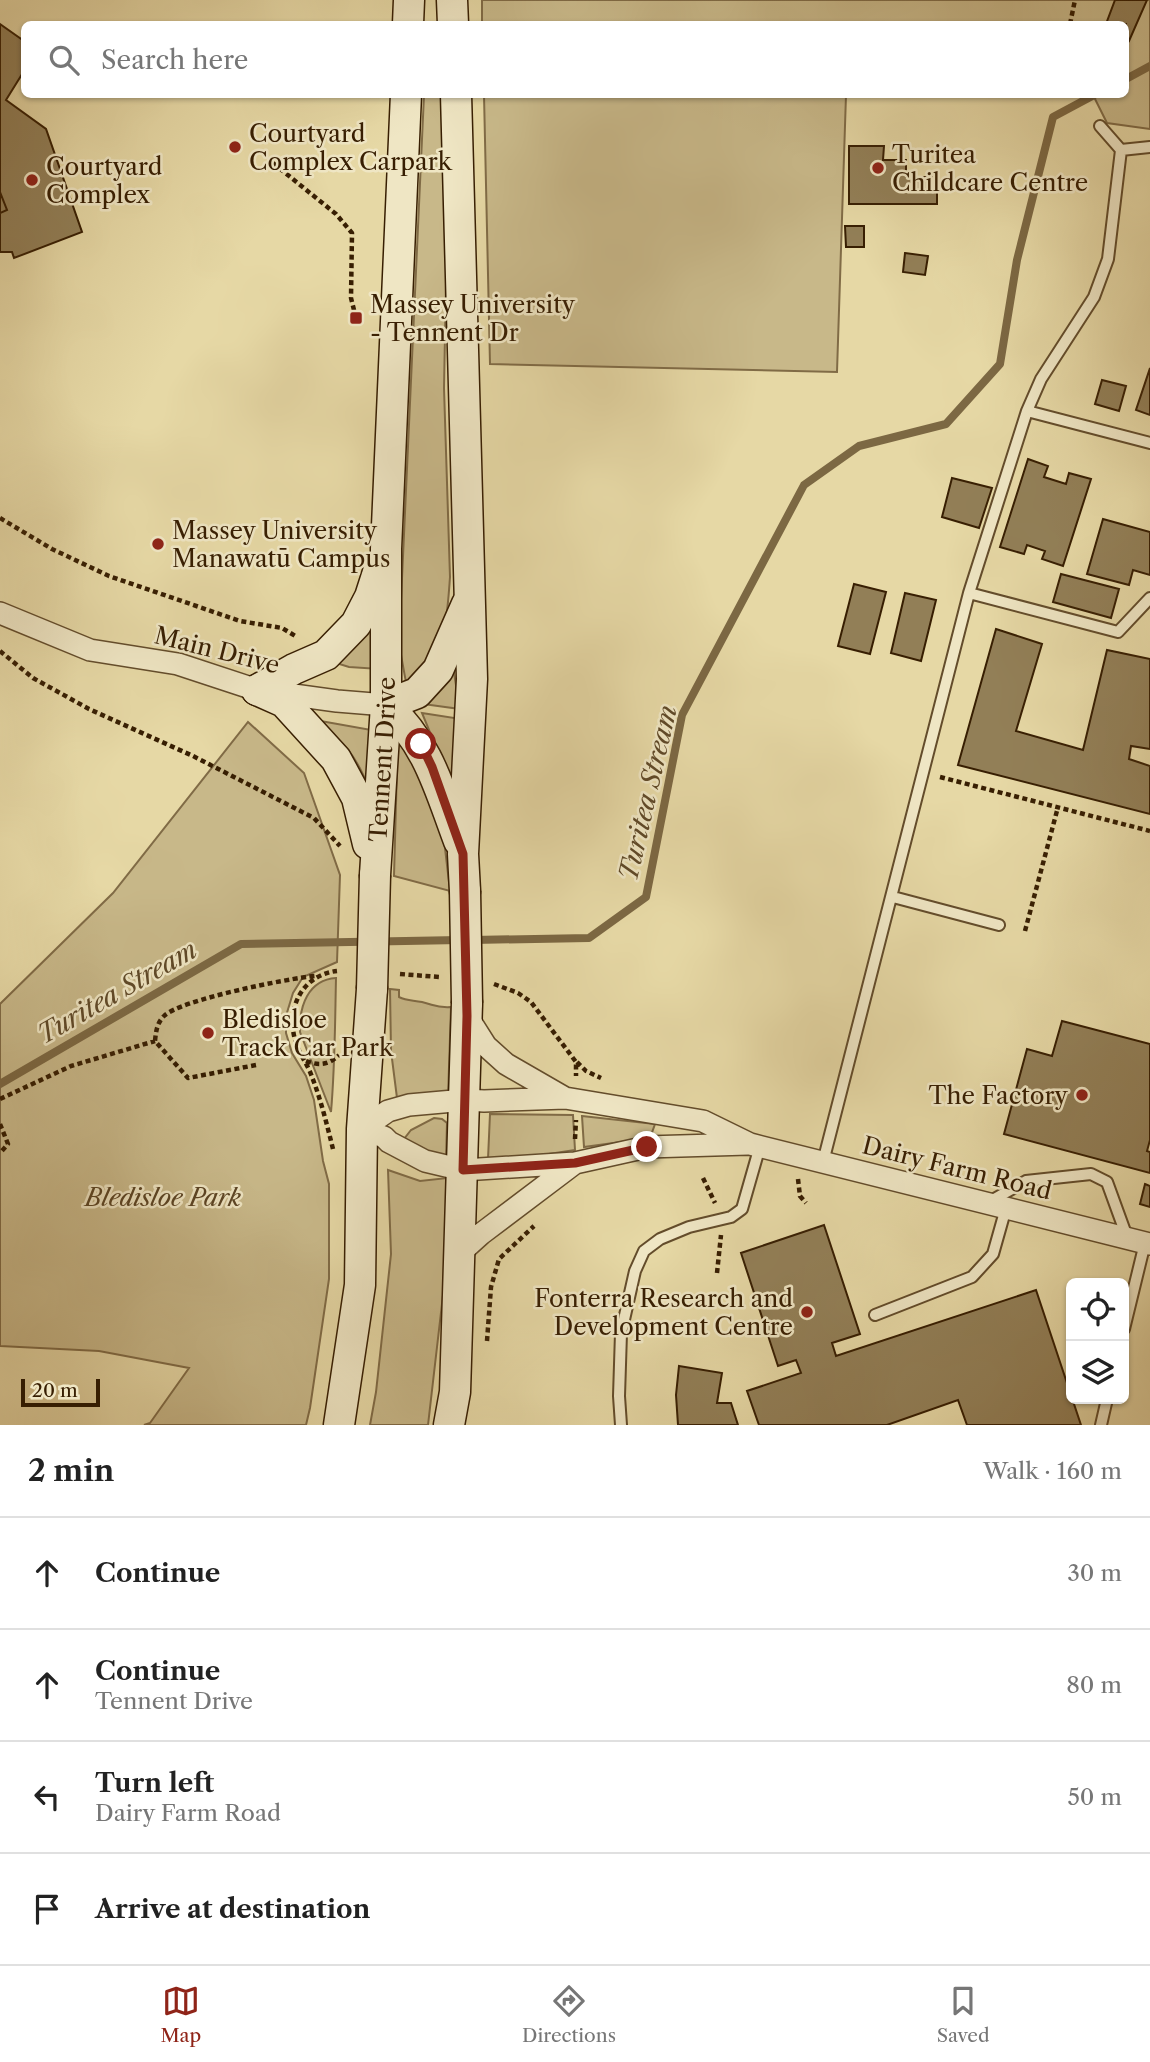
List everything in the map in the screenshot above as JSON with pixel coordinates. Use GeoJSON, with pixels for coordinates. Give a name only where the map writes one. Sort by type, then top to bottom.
{"type":"FeatureCollection","features":[{"type":"Feature","properties":{"kind":"main road"},"geometry":{"type":"LineString","coordinates":[[408,21],[409,0]]}},
{"type":"Feature","properties":{"kind":"main road"},"geometry":{"type":"LineString","coordinates":[[452,0],[453,21]]}},
{"type":"Feature","properties":{"kind":"main road","name":"Tennent Drive"},"geometry":{"type":"LineString","coordinates":[[339,1425],[360,1284],[362,1129],[381,981],[375,876],[386,705],[386,549],[406,98]]}},
{"type":"Feature","properties":{"kind":"main road"},"geometry":{"type":"LineString","coordinates":[[449,1425],[456,1392],[465,1100],[473,1001],[463,854],[471,715],[470,597],[456,98]]}},
{"type":"Feature","properties":{"kind":"main road"},"geometry":{"type":"LineString","coordinates":[[257,690],[326,655],[356,624],[370,597],[386,549]]}},
{"type":"Feature","properties":{"kind":"main road"},"geometry":{"type":"LineString","coordinates":[[463,854],[421,744],[386,705],[417,693],[438,670],[470,597]]}},
{"type":"Feature","properties":{"kind":"main road"},"geometry":{"type":"LineString","coordinates":[[257,690],[284,702],[336,759],[357,798],[375,876]]}},
{"type":"Feature","properties":{"kind":"street","name":"Main Drive"},"geometry":{"type":"LineString","coordinates":[[0,613],[90,650],[178,664],[257,690],[386,705]]}},
{"type":"Feature","properties":{"kind":"street","name":"Dairy Farm Road"},"geometry":{"type":"LineString","coordinates":[[473,1001],[486,1046],[506,1064],[570,1089],[703,1121],[755,1145],[1141,1242]]}},
{"type":"Feature","properties":{"kind":"street","name":"Dairy Farm Road"},"geometry":{"type":"LineString","coordinates":[[362,1129],[388,1111],[409,1105],[484,1101],[570,1089]]}},
{"type":"Feature","properties":{"kind":"street","name":"Dairy Farm Road"},"geometry":{"type":"LineString","coordinates":[[362,1129],[384,1137],[425,1161],[463,1170],[575,1163],[647,1147],[755,1145]]}},
{"type":"Feature","properties":{"kind":"street","name":"Dairy Farm Road"},"geometry":{"type":"LineString","coordinates":[[460,1253],[506,1214],[575,1163]]}},
{"type":"Feature","properties":{"kind":"lane"},"geometry":{"type":"LineString","coordinates":[[823,1162],[969,593],[1027,411],[1052,360],[1094,297],[1108,259],[1121,150],[1100,126]]}},
{"type":"Feature","properties":{"kind":"lane"},"geometry":{"type":"LineString","coordinates":[[1121,150],[1150,147]]}},
{"type":"Feature","properties":{"kind":"lane"},"geometry":{"type":"LineString","coordinates":[[1027,411],[1150,443]]}},
{"type":"Feature","properties":{"kind":"lane"},"geometry":{"type":"LineString","coordinates":[[969,593],[1118,632],[1150,598]]}},
{"type":"Feature","properties":{"kind":"lane"},"geometry":{"type":"LineString","coordinates":[[892,897],[999,925]]}},
{"type":"Feature","properties":{"kind":"lane"},"geometry":{"type":"LineString","coordinates":[[621,1425],[621,1333],[632,1283],[644,1251],[660,1238],[689,1227],[731,1217],[742,1209],[755,1145]]}},
{"type":"Feature","properties":{"kind":"lane"},"geometry":{"type":"LineString","coordinates":[[875,1315],[972,1277],[993,1254],[996,1205],[1026,1181],[1091,1174],[1107,1182],[1141,1242],[1129,1303]]}},
{"type":"Feature","properties":{"kind":"lane"},"geometry":{"type":"LineString","coordinates":[[1101,1425],[1106,1404]]}},
{"type":"Feature","properties":{"kind":"path"},"geometry":{"type":"LineString","coordinates":[[1071,21],[1075,0]]}},
{"type":"Feature","properties":{"kind":"path"},"geometry":{"type":"LineString","coordinates":[[272,163],[336,214],[352,233],[351,299],[356,318]]}},
{"type":"Feature","properties":{"kind":"path"},"geometry":{"type":"LineString","coordinates":[[0,518],[52,550],[109,576],[240,621],[282,628]]}},
{"type":"Feature","properties":{"kind":"path"},"geometry":{"type":"LineString","coordinates":[[0,651],[33,678],[89,709],[193,757],[314,818],[344,851]]}},
{"type":"Feature","properties":{"kind":"path"},"geometry":{"type":"LineString","coordinates":[[922,772],[1150,831]]}},
{"type":"Feature","properties":{"kind":"path"},"geometry":{"type":"LineString","coordinates":[[1025,931],[1058,807]]}},
{"type":"Feature","properties":{"kind":"path"},"geometry":{"type":"LineString","coordinates":[[256,1065],[188,1078],[155,1041],[156,1027],[164,1015],[181,1005],[292,978],[337,971]]}},
{"type":"Feature","properties":{"kind":"path"},"geometry":{"type":"LineString","coordinates":[[316,976],[300,991],[293,1014],[294,1034],[312,1075],[335,1162]]}},
{"type":"Feature","properties":{"kind":"path"},"geometry":{"type":"LineString","coordinates":[[381,981],[451,979]]}},
{"type":"Feature","properties":{"kind":"path"},"geometry":{"type":"LineString","coordinates":[[473,1001],[499,985],[531,1002],[576,1062],[570,1089]]}},
{"type":"Feature","properties":{"kind":"path"},"geometry":{"type":"LineString","coordinates":[[0,1099],[71,1066],[155,1041]]}},
{"type":"Feature","properties":{"kind":"path"},"geometry":{"type":"LineString","coordinates":[[305,1061],[323,1065],[340,1054]]}},
{"type":"Feature","properties":{"kind":"path"},"geometry":{"type":"LineString","coordinates":[[0,1124],[8,1144],[0,1153]]}},
{"type":"Feature","properties":{"kind":"path"},"geometry":{"type":"LineString","coordinates":[[799,1171],[797,1189],[806,1203]]}},
{"type":"Feature","properties":{"kind":"path"},"geometry":{"type":"LineString","coordinates":[[486,1346],[491,1287],[499,1259],[543,1217]]}},
{"type":"Feature","properties":{"kind":"green space"},"geometry":{"type":"Polygon","coordinates":[[[482,0],[1150,0],[1150,129],[1107,123],[1094,98],[1129,98],[1129,21],[482,21],[482,0]]]}},
{"type":"Feature","properties":{"kind":"green space"},"geometry":{"type":"Polygon","coordinates":[[[424,98],[444,98],[447,232],[444,388],[450,577],[441,639],[432,658],[407,688],[399,644],[424,98]]]}},
{"type":"Feature","properties":{"kind":"green space"},"geometry":{"type":"Polygon","coordinates":[[[484,98],[846,98],[837,372],[490,364],[484,98]]]}},
{"type":"Feature","properties":{"kind":"green space"},"geometry":{"type":"Polygon","coordinates":[[[371,612],[379,669],[349,667],[336,663],[371,612]]]}},
{"type":"Feature","properties":{"kind":"green space"},"geometry":{"type":"Polygon","coordinates":[[[454,673],[460,709],[423,704],[430,693],[454,673]]]}},
{"type":"Feature","properties":{"kind":"green space"},"geometry":{"type":"Polygon","coordinates":[[[422,713],[461,719],[459,803],[422,713]]]}},
{"type":"Feature","properties":{"kind":"green space"},"geometry":{"type":"Polygon","coordinates":[[[315,720],[377,731],[369,789],[348,750],[315,720]]]}},
{"type":"Feature","properties":{"kind":"green space","name":"Bledisloe Park"},"geometry":{"type":"Polygon","coordinates":[[[248,722],[304,773],[340,875],[337,962],[303,977],[293,993],[286,1016],[286,1033],[292,1053],[306,1076],[314,1100],[329,1184],[329,1279],[310,1408],[306,1425],[144,1425],[150,1423],[189,1368],[99,1351],[0,1346],[0,1004],[113,893],[248,722]]]}},
{"type":"Feature","properties":{"kind":"green space"},"geometry":{"type":"Polygon","coordinates":[[[398,731],[441,814],[450,891],[394,876],[398,731]]]}},
{"type":"Feature","properties":{"kind":"green space"},"geometry":{"type":"Polygon","coordinates":[[[336,978],[331,1112],[300,1032],[300,1022],[304,1004],[312,989],[326,980],[336,978]]]}},
{"type":"Feature","properties":{"kind":"green space"},"geometry":{"type":"Polygon","coordinates":[[[390,989],[399,990],[399,997],[405,999],[451,1007],[448,1097],[397,1098],[391,1051],[390,989]]]}},
{"type":"Feature","properties":{"kind":"green space"},"geometry":{"type":"Polygon","coordinates":[[[490,1114],[573,1115],[575,1150],[529,1157],[488,1159],[490,1114]]]}},
{"type":"Feature","properties":{"kind":"green space"},"geometry":{"type":"Polygon","coordinates":[[[582,1116],[655,1124],[650,1138],[584,1147],[582,1116]]]}},
{"type":"Feature","properties":{"kind":"green space"},"geometry":{"type":"Polygon","coordinates":[[[434,1118],[447,1123],[446,1159],[437,1161],[404,1139],[411,1130],[434,1118]]]}},
{"type":"Feature","properties":{"kind":"green space"},"geometry":{"type":"Polygon","coordinates":[[[388,1170],[420,1181],[447,1178],[443,1295],[428,1425],[370,1425],[391,1254],[388,1170]]]}},
{"type":"Feature","properties":{"kind":"building"},"geometry":{"type":"Polygon","coordinates":[[[1115,0],[1147,0],[1129,41],[1129,21],[1107,21],[1115,0]]]}},
{"type":"Feature","properties":{"kind":"building","name":"Courtyard Complex"},"geometry":{"type":"Polygon","coordinates":[[[0,24],[21,39],[21,76],[6,100],[46,129],[82,232],[14,258],[12,252],[0,252],[0,213],[7,210],[0,192],[0,24]]]}},
{"type":"Feature","properties":{"kind":"building","name":"Courtyard Complex"},"geometry":{"type":"Polygon","coordinates":[[[0,24],[21,39],[21,76],[6,100],[46,129],[82,232],[14,258],[12,252],[0,252],[0,24]]]}},
{"type":"Feature","properties":{"kind":"building","name":"Turitea Childcare Centre"},"geometry":{"type":"Polygon","coordinates":[[[849,146],[884,146],[883,160],[906,160],[906,177],[937,177],[937,204],[849,204],[849,146]]]}},
{"type":"Feature","properties":{"kind":"building"},"geometry":{"type":"Polygon","coordinates":[[[845,226],[864,226],[864,247],[846,247],[845,226]]]}},
{"type":"Feature","properties":{"kind":"building"},"geometry":{"type":"Polygon","coordinates":[[[905,253],[928,256],[925,275],[903,272],[905,253]]]}},
{"type":"Feature","properties":{"kind":"building"},"geometry":{"type":"Polygon","coordinates":[[[1150,368],[1150,415],[1136,410],[1150,368]]]}},
{"type":"Feature","properties":{"kind":"building"},"geometry":{"type":"Polygon","coordinates":[[[1102,380],[1126,386],[1119,411],[1095,404],[1102,380]]]}},
{"type":"Feature","properties":{"kind":"building"},"geometry":{"type":"Polygon","coordinates":[[[1028,459],[1048,466],[1044,477],[1066,484],[1069,473],[1091,479],[1063,566],[1042,559],[1045,551],[1027,545],[1024,554],[1000,547],[1028,459]]]}},
{"type":"Feature","properties":{"kind":"building"},"geometry":{"type":"Polygon","coordinates":[[[952,478],[992,488],[979,528],[942,517],[952,478]]]}},
{"type":"Feature","properties":{"kind":"building"},"geometry":{"type":"Polygon","coordinates":[[[1103,519],[1150,532],[1150,575],[1133,570],[1129,585],[1087,574],[1103,519]]]}},
{"type":"Feature","properties":{"kind":"building"},"geometry":{"type":"Polygon","coordinates":[[[1061,574],[1119,589],[1111,618],[1053,602],[1061,574]]]}},
{"type":"Feature","properties":{"kind":"building"},"geometry":{"type":"Polygon","coordinates":[[[854,584],[886,592],[870,654],[838,646],[854,584]]]}},
{"type":"Feature","properties":{"kind":"building"},"geometry":{"type":"Polygon","coordinates":[[[905,593],[936,600],[921,661],[891,653],[905,593]]]}},
{"type":"Feature","properties":{"kind":"building"},"geometry":{"type":"Polygon","coordinates":[[[996,629],[1042,644],[1016,731],[1083,750],[1107,650],[1150,659],[1150,749],[1131,746],[1129,759],[1150,766],[1150,814],[958,765],[996,629]]]}},
{"type":"Feature","properties":{"kind":"building","name":"The Factory"},"geometry":{"type":"Polygon","coordinates":[[[1062,1021],[1150,1044],[1150,1140],[1147,1151],[1150,1152],[1150,1173],[1004,1134],[1027,1049],[1052,1056],[1062,1021]]]}},
{"type":"Feature","properties":{"kind":"building"},"geometry":{"type":"Polygon","coordinates":[[[1145,1184],[1150,1186],[1150,1207],[1140,1204],[1145,1184]]]}},
{"type":"Feature","properties":{"kind":"building","name":"Fonterra Research and Development Centre"},"geometry":{"type":"Polygon","coordinates":[[[824,1225],[860,1334],[832,1343],[836,1356],[1036,1290],[1066,1380],[1066,1404],[1074,1404],[1081,1425],[967,1425],[958,1400],[887,1425],[759,1425],[747,1391],[801,1373],[796,1360],[778,1366],[741,1253],[824,1225]]]}},
{"type":"Feature","properties":{"kind":"building"},"geometry":{"type":"Polygon","coordinates":[[[679,1366],[722,1373],[717,1403],[731,1403],[738,1425],[678,1425],[676,1395],[679,1366]]]}},
{"type":"Feature","properties":{"kind":"waterway","name":"Turitea Stream"},"geometry":{"type":"LineString","coordinates":[[1129,77],[1150,66]]}},
{"type":"Feature","properties":{"kind":"waterway","name":"Turitea Stream"},"geometry":{"type":"LineString","coordinates":[[473,940],[589,938],[646,897],[682,715],[804,485],[859,446],[946,424],[1000,364],[1017,260],[1053,117],[1089,98]]}},
{"type":"Feature","properties":{"kind":"waterway","name":"Turitea Stream"},"geometry":{"type":"LineString","coordinates":[[0,1084],[241,944],[460,940]]}},
{"type":"Feature","properties":{"kind":"place","name":"Courtyard Complex Carpark"},"geometry":{"type":"Point","coordinates":[235,147]}},
{"type":"Feature","properties":{"kind":"place","name":"Turitea Childcare Centre"},"geometry":{"type":"Point","coordinates":[878,168]}},
{"type":"Feature","properties":{"kind":"place","name":"Courtyard Complex"},"geometry":{"type":"Point","coordinates":[32,180]}},
{"type":"Feature","properties":{"kind":"place","name":"Massey University - Tennent Dr"},"geometry":{"type":"Point","coordinates":[356,318]}},
{"type":"Feature","properties":{"kind":"place","name":"Massey University Manawatū Campus"},"geometry":{"type":"Point","coordinates":[158,544]}},
{"type":"Feature","properties":{"kind":"place","name":"Bledisloe Track Car Park"},"geometry":{"type":"Point","coordinates":[208,1033]}},
{"type":"Feature","properties":{"kind":"place","name":"The Factory"},"geometry":{"type":"Point","coordinates":[1082,1095]}},
{"type":"Feature","properties":{"kind":"place","name":"Fonterra Research and Development Centre"},"geometry":{"type":"Point","coordinates":[807,1312]}},
{"type":"Feature","properties":{"kind":"route"},"geometry":{"type":"LineString","coordinates":[[421,744],[463,854],[467,1016],[463,1170],[575,1163],[647,1147]]}}]}
